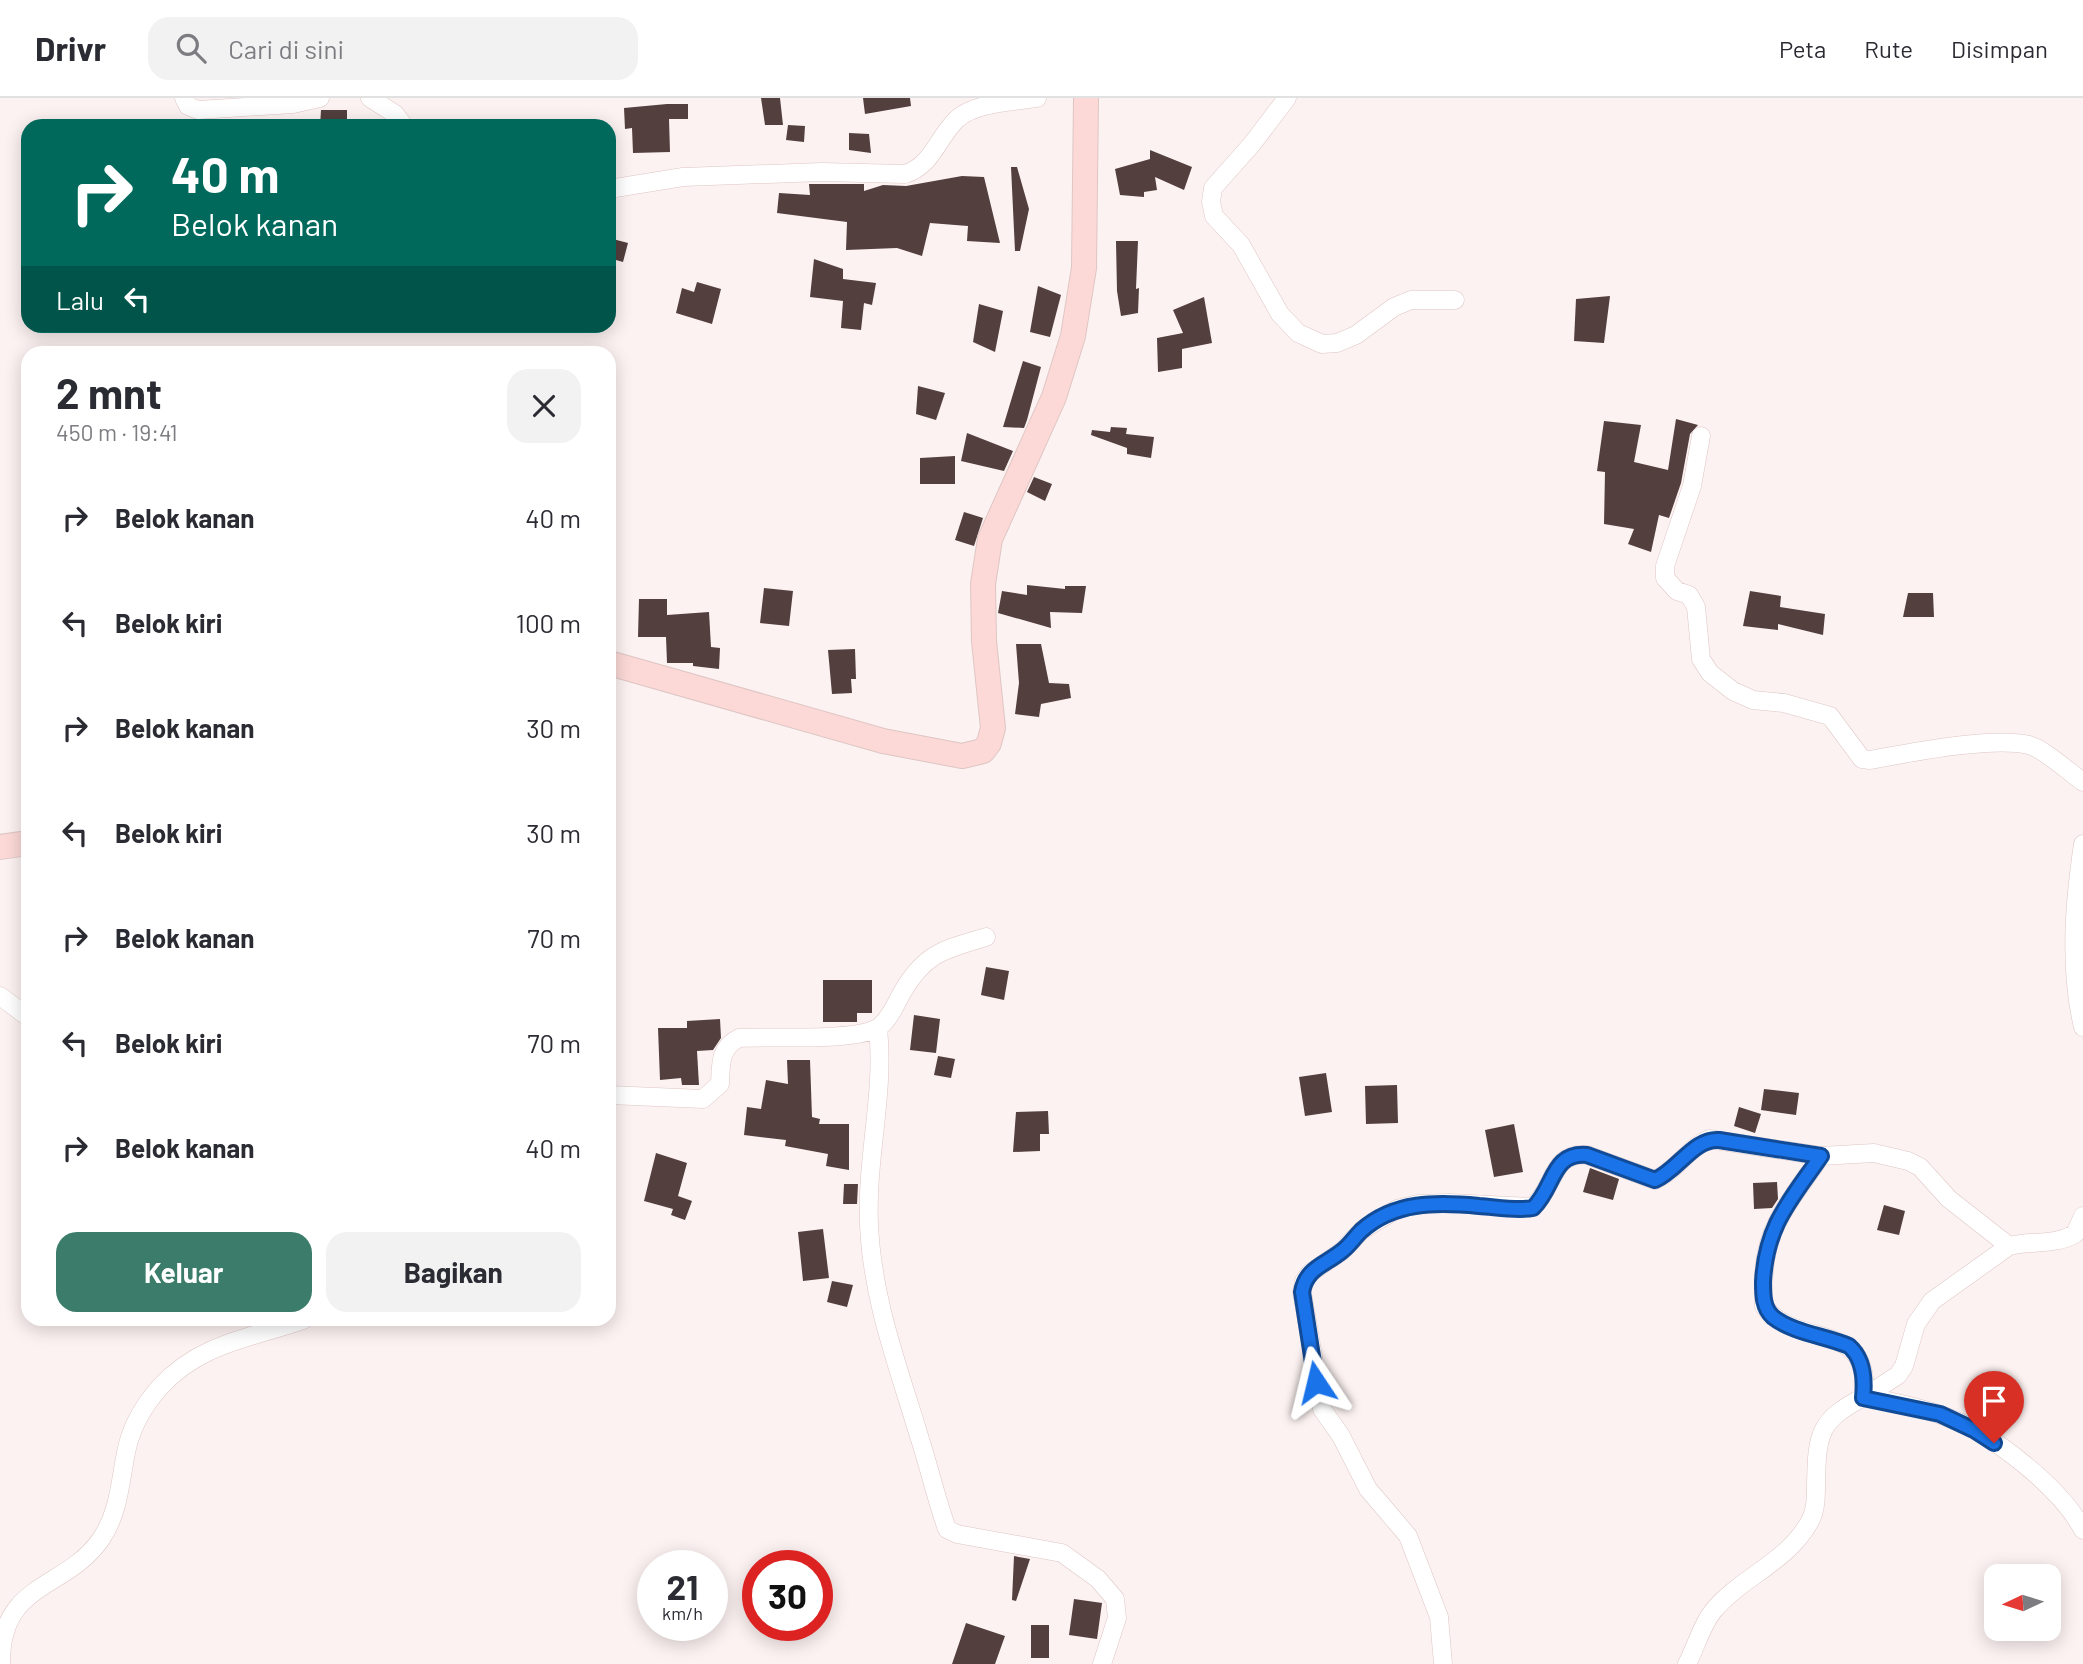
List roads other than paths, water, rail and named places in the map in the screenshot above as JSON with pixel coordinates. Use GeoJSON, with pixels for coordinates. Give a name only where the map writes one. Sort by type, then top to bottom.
{"type":"FeatureCollection","features":[{"type":"Feature","properties":{"kind":"street"},"geometry":{"type":"LineString","coordinates":[[184,98],[188,106],[198,110],[293,104],[320,98]]}},
{"type":"Feature","properties":{"kind":"street"},"geometry":{"type":"LineString","coordinates":[[370,98],[396,114],[399,119]]}},
{"type":"Feature","properties":{"kind":"street"},"geometry":{"type":"LineString","coordinates":[[616,188],[683,177],[821,172],[905,174],[918,170],[958,118],[969,112],[1037,98]]}},
{"type":"Feature","properties":{"kind":"street"},"geometry":{"type":"LineString","coordinates":[[616,665],[883,741],[962,756],[983,751],[989,743],[993,728],[984,641],[983,584],[990,540],[1054,397],[1073,336],[1084,268],[1086,98]]}},
{"type":"Feature","properties":{"kind":"street"},"geometry":{"type":"LineString","coordinates":[[1287,98],[1252,144],[1213,188],[1211,202],[1214,216],[1241,245],[1280,314],[1298,333],[1322,344],[1336,343],[1356,335],[1394,307],[1410,300],[1455,300]]}},
{"type":"Feature","properties":{"kind":"street"},"geometry":{"type":"LineString","coordinates":[[1701,436],[1692,486],[1665,566],[1665,578],[1677,591],[1689,596],[1696,607],[1701,659],[1710,673],[1733,691],[1753,700],[1784,703],[1830,716],[1862,759],[1997,743],[2027,744],[2083,782]]}},
{"type":"Feature","properties":{"kind":"street"},"geometry":{"type":"LineString","coordinates":[[0,847],[21,844]]}},
{"type":"Feature","properties":{"kind":"street"},"geometry":{"type":"LineString","coordinates":[[2083,844],[2076,996],[2083,1027]]}},
{"type":"Feature","properties":{"kind":"street"},"geometry":{"type":"LineString","coordinates":[[616,1095],[702,1098],[719,1084],[723,1052],[730,1042],[739,1038],[847,1035],[878,1028],[889,1016],[911,978],[938,952],[986,937]]}},
{"type":"Feature","properties":{"kind":"street"},"geometry":{"type":"LineString","coordinates":[[0,996],[21,1012]]}},
{"type":"Feature","properties":{"kind":"street"},"geometry":{"type":"LineString","coordinates":[[878,1028],[881,1063],[869,1190],[872,1275],[887,1338],[920,1438],[936,1500],[947,1528],[957,1534],[1062,1553],[1098,1579],[1115,1599],[1117,1618],[1102,1664]]}},
{"type":"Feature","properties":{"kind":"street"},"geometry":{"type":"LineString","coordinates":[[1443,1664],[1440,1617],[1408,1536],[1368,1489],[1341,1436],[1322,1409],[1302,1292],[1304,1281],[1310,1273],[1342,1251],[1362,1230],[1397,1209],[1418,1204],[1533,1208],[1543,1198],[1560,1163],[1567,1156],[1576,1154],[1587,1155],[1655,1180],[1678,1166],[1703,1141],[1709,1139],[1821,1156],[1874,1153],[1908,1161],[1920,1167],[1949,1199],[2009,1246]]}},
{"type":"Feature","properties":{"kind":"street"},"geometry":{"type":"LineString","coordinates":[[1821,1156],[1774,1224],[1769,1238],[1763,1286],[1765,1306],[1781,1322],[1836,1340],[1857,1353],[1863,1373],[1865,1397]]}},
{"type":"Feature","properties":{"kind":"street"},"geometry":{"type":"LineString","coordinates":[[1687,1664],[1711,1613],[1726,1597],[1779,1558],[1808,1525],[1816,1500],[1817,1452],[1822,1431],[1836,1412],[1898,1376],[1908,1357],[1916,1324],[1931,1301],[2009,1246],[2063,1241],[2075,1234],[2083,1216]]}},
{"type":"Feature","properties":{"kind":"street"},"geometry":{"type":"LineString","coordinates":[[1,1664],[1,1641],[13,1607],[22,1597],[77,1563],[99,1542],[111,1523],[118,1501],[128,1445],[138,1418],[161,1386],[198,1356],[226,1342],[282,1326]]}},
{"type":"Feature","properties":{"kind":"street"},"geometry":{"type":"LineString","coordinates":[[1865,1397],[1940,1414],[1974,1430],[2013,1457],[2059,1496],[2074,1511],[2083,1530]]}}]}
